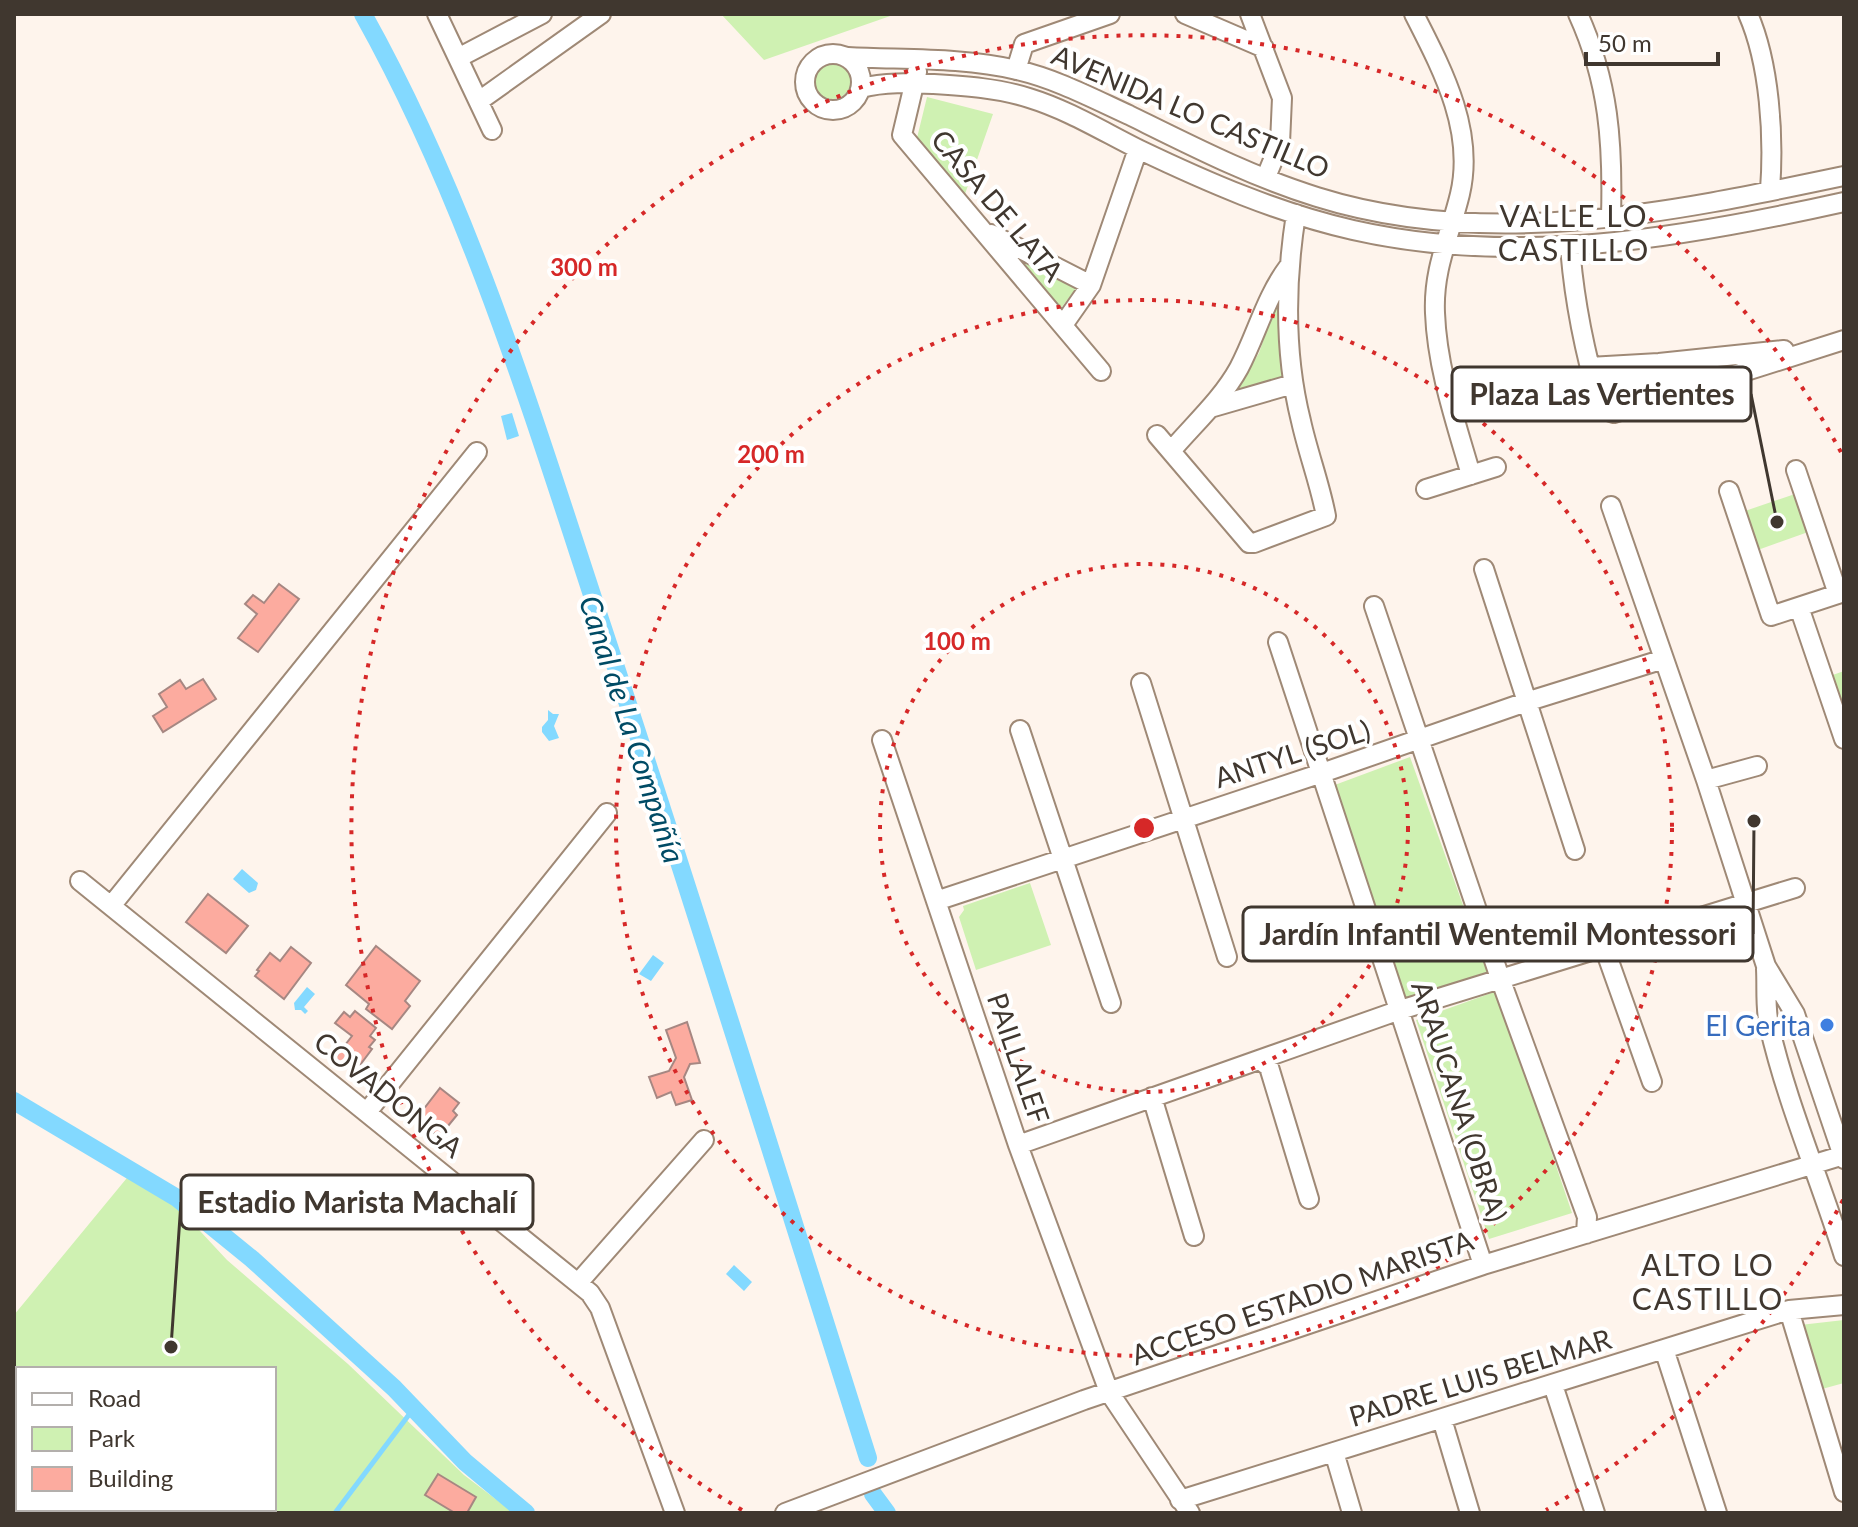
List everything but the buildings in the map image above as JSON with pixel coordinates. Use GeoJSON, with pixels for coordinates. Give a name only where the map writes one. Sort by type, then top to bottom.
{"type":"FeatureCollection","features":[{"type":"Feature","properties":{"kind":"street"},"geometry":{"type":"LineString","coordinates":[[437,14],[492,130]]}},
{"type":"Feature","properties":{"kind":"street"},"geometry":{"type":"LineString","coordinates":[[458,58],[542,14]]}},
{"type":"Feature","properties":{"kind":"street"},"geometry":{"type":"LineString","coordinates":[[479,101],[601,14]]}},
{"type":"Feature","properties":{"kind":"street"},"geometry":{"type":"LineString","coordinates":[[1016,70],[1024,44],[1110,14]]}},
{"type":"Feature","properties":{"kind":"street"},"geometry":{"type":"LineString","coordinates":[[1185,14],[1264,48]]}},
{"type":"Feature","properties":{"kind":"street"},"geometry":{"type":"LineString","coordinates":[[1250,14],[1282,98],[1280,143],[1266,177]]}},
{"type":"Feature","properties":{"kind":"street"},"geometry":{"type":"LineString","coordinates":[[1414,14],[1449,89],[1464,145],[1461,193],[1437,272],[1435,314],[1445,386],[1471,475]]}},
{"type":"Feature","properties":{"kind":"street"},"geometry":{"type":"LineString","coordinates":[[1578,14],[1594,55],[1606,100],[1612,142],[1611,217]]}},
{"type":"Feature","properties":{"kind":"street"},"geometry":{"type":"LineString","coordinates":[[1748,14],[1759,45],[1768,106],[1772,155],[1770,190]]}},
{"type":"Feature","properties":{"kind":"street","name":"AVENIDA LO CASTILLO"},"geometry":{"type":"LineString","coordinates":[[1844,176],[1611,217],[1514,223],[1447,232],[1352,230],[1256,201],[1028,97],[974,87],[878,83],[861,88],[851,104],[834,110],[816,104],[806,89],[805,79],[813,62],[830,54],[978,63],[1016,70],[1054,81],[1317,197],[1417,218],[1447,232],[1490,247],[1612,244],[1844,202]]}},
{"type":"Feature","properties":{"kind":"street"},"geometry":{"type":"LineString","coordinates":[[848,57],[859,70],[861,88]]}},
{"type":"Feature","properties":{"kind":"street","name":"CASA DE LATA"},"geometry":{"type":"LineString","coordinates":[[919,60],[902,135],[1101,371]]}},
{"type":"Feature","properties":{"kind":"street"},"geometry":{"type":"LineString","coordinates":[[1063,325],[1091,285],[1138,149]]}},
{"type":"Feature","properties":{"kind":"street"},"geometry":{"type":"LineString","coordinates":[[1157,435],[1249,543],[1324,517],[1293,384],[1287,318],[1296,214]]}},
{"type":"Feature","properties":{"kind":"street"},"geometry":{"type":"LineString","coordinates":[[981,229],[1091,285]]}},
{"type":"Feature","properties":{"kind":"street"},"geometry":{"type":"LineString","coordinates":[[1570,246],[1574,298],[1589,367],[1600,405],[1605,410],[1614,413],[1843,341]]}},
{"type":"Feature","properties":{"kind":"street"},"geometry":{"type":"LineString","coordinates":[[1171,451],[1229,385],[1271,292],[1290,265]]}},
{"type":"Feature","properties":{"kind":"street"},"geometry":{"type":"LineString","coordinates":[[1589,367],[1762,353],[1843,341]]}},
{"type":"Feature","properties":{"kind":"street"},"geometry":{"type":"LineString","coordinates":[[1210,408],[1293,384]]}},
{"type":"Feature","properties":{"kind":"street"},"geometry":{"type":"LineString","coordinates":[[111,906],[477,452]]}},
{"type":"Feature","properties":{"kind":"street"},"geometry":{"type":"LineString","coordinates":[[1426,489],[1496,467]]}},
{"type":"Feature","properties":{"kind":"street"},"geometry":{"type":"LineString","coordinates":[[1729,491],[1771,616],[1841,593],[1796,470]]}},
{"type":"Feature","properties":{"kind":"street"},"geometry":{"type":"LineString","coordinates":[[1611,506],[1706,780],[1766,966],[1795,1014],[1844,1157]]}},
{"type":"Feature","properties":{"kind":"street"},"geometry":{"type":"LineString","coordinates":[[1484,569],[1575,850]]}},
{"type":"Feature","properties":{"kind":"street"},"geometry":{"type":"LineString","coordinates":[[1374,606],[1500,978],[1587,1217],[1586,1234]]}},
{"type":"Feature","properties":{"kind":"street"},"geometry":{"type":"LineString","coordinates":[[1799,607],[1844,739]]}},
{"type":"Feature","properties":{"kind":"street","name":"ARAUCANA (OBRA)"},"geometry":{"type":"LineString","coordinates":[[1278,642],[1483,1265]]}},
{"type":"Feature","properties":{"kind":"street","name":"ANTYL (SOL)"},"geometry":{"type":"LineString","coordinates":[[936,901],[1526,702],[1664,659]]}},
{"type":"Feature","properties":{"kind":"street"},"geometry":{"type":"LineString","coordinates":[[1141,683],[1227,957]]}},
{"type":"Feature","properties":{"kind":"street"},"geometry":{"type":"LineString","coordinates":[[1020,730],[1111,1003]]}},
{"type":"Feature","properties":{"kind":"street","name":"PAILLALEF"},"geometry":{"type":"LineString","coordinates":[[882,740],[1018,1145],[1109,1392],[1185,1506]]}},
{"type":"Feature","properties":{"kind":"street"},"geometry":{"type":"LineString","coordinates":[[1706,780],[1757,766]]}},
{"type":"Feature","properties":{"kind":"street"},"geometry":{"type":"LineString","coordinates":[[367,1112],[607,813]]}},
{"type":"Feature","properties":{"kind":"street","name":"COVADONGA"},"geometry":{"type":"LineString","coordinates":[[80,881],[590,1293],[600,1308],[675,1513]]}},
{"type":"Feature","properties":{"kind":"street"},"geometry":{"type":"LineString","coordinates":[[1018,1145],[1400,1010],[1795,888]]}},
{"type":"Feature","properties":{"kind":"street"},"geometry":{"type":"LineString","coordinates":[[1604,947],[1652,1082]]}},
{"type":"Feature","properties":{"kind":"street"},"geometry":{"type":"LineString","coordinates":[[1766,966],[1769,1022],[1806,1148],[1844,1256]]}},
{"type":"Feature","properties":{"kind":"street"},"geometry":{"type":"LineString","coordinates":[[1260,1060],[1269,1067],[1309,1199]]}},
{"type":"Feature","properties":{"kind":"street"},"geometry":{"type":"LineString","coordinates":[[1152,1097],[1194,1236]]}},
{"type":"Feature","properties":{"kind":"street"},"geometry":{"type":"LineString","coordinates":[[578,1283],[704,1140]]}},
{"type":"Feature","properties":{"kind":"street","name":"ACCESO ESTADIO MARISTA"},"geometry":{"type":"LineString","coordinates":[[785,1513],[1109,1392],[1483,1265],[1844,1157]]}},
{"type":"Feature","properties":{"kind":"street","name":"PADRE LUIS BELMAR"},"geometry":{"type":"LineString","coordinates":[[1185,1506],[1334,1452],[1789,1310],[1844,1305]]}},
{"type":"Feature","properties":{"kind":"street"},"geometry":{"type":"LineString","coordinates":[[1789,1310],[1844,1492]]}},
{"type":"Feature","properties":{"kind":"street"},"geometry":{"type":"LineString","coordinates":[[1664,1349],[1717,1513]]}},
{"type":"Feature","properties":{"kind":"street"},"geometry":{"type":"LineString","coordinates":[[1553,1385],[1595,1513]]}},
{"type":"Feature","properties":{"kind":"street"},"geometry":{"type":"LineString","coordinates":[[1442,1419],[1470,1513]]}},
{"type":"Feature","properties":{"kind":"street"},"geometry":{"type":"LineString","coordinates":[[1334,1452],[1352,1513]]}},
{"type":"Feature","properties":{"kind":"green space"},"geometry":{"type":"Polygon","coordinates":[[[721,14],[896,14],[764,60],[721,14]]]}},
{"type":"Feature","properties":{"kind":"green space"},"geometry":{"type":"Polygon","coordinates":[[[832,61],[846,66],[851,80],[846,94],[832,99],[818,94],[813,80],[818,66],[832,61]]]}},
{"type":"Feature","properties":{"kind":"green space"},"geometry":{"type":"Polygon","coordinates":[[[927,97],[993,114],[965,194],[916,142],[927,97]]]}},
{"type":"Feature","properties":{"kind":"green space"},"geometry":{"type":"Polygon","coordinates":[[[1015,254],[1078,286],[1061,308],[1015,254]]]}},
{"type":"Feature","properties":{"kind":"green space"},"geometry":{"type":"Polygon","coordinates":[[[1279,294],[1285,379],[1235,392],[1259,353],[1279,294]]]}},
{"type":"Feature","properties":{"kind":"green space"},"geometry":{"type":"Polygon","coordinates":[[[1767,358],[1616,406],[1609,403],[1595,371],[1767,358]]]}},
{"type":"Feature","properties":{"kind":"green space"},"geometry":{"type":"Polygon","coordinates":[[[1798,493],[1811,531],[1755,551],[1742,512],[1798,493]]]}},
{"type":"Feature","properties":{"kind":"green space"},"geometry":{"type":"Polygon","coordinates":[[[1844,671],[1844,714],[1827,677],[1844,671]]]}},
{"type":"Feature","properties":{"kind":"green space"},"geometry":{"type":"Polygon","coordinates":[[[1410,757],[1487,972],[1404,1000],[1332,786],[1410,757]]]}},
{"type":"Feature","properties":{"kind":"green space"},"geometry":{"type":"Polygon","coordinates":[[[1030,883],[1051,945],[976,970],[959,917],[963,906],[1030,883]]]}},
{"type":"Feature","properties":{"kind":"green space"},"geometry":{"type":"Polygon","coordinates":[[[1497,991],[1572,1213],[1489,1239],[1416,1020],[1497,991]]]}},
{"type":"Feature","properties":{"kind":"green space"},"geometry":{"type":"Polygon","coordinates":[[[131,1173],[174,1203],[227,1260],[348,1364],[464,1475],[514,1513],[14,1513],[14,1315],[131,1173]]]}},
{"type":"Feature","properties":{"kind":"green space"},"geometry":{"type":"Polygon","coordinates":[[[1844,1320],[1844,1383],[1822,1389],[1800,1325],[1844,1320]]]}},
{"type":"Feature","properties":{"kind":"water"},"geometry":{"type":"Polygon","coordinates":[[[512,413],[519,436],[507,440],[501,416],[512,413]]]}},
{"type":"Feature","properties":{"kind":"water"},"geometry":{"type":"Polygon","coordinates":[[[548,710],[559,714],[554,726],[559,738],[549,741],[542,732],[548,720],[548,710]]]}},
{"type":"Feature","properties":{"kind":"water"},"geometry":{"type":"Polygon","coordinates":[[[242,869],[258,883],[256,890],[249,893],[233,879],[242,869]]]}},
{"type":"Feature","properties":{"kind":"water"},"geometry":{"type":"Polygon","coordinates":[[[653,955],[664,963],[651,981],[639,974],[653,955]]]}},
{"type":"Feature","properties":{"kind":"water"},"geometry":{"type":"Polygon","coordinates":[[[307,987],[315,994],[304,1007],[308,1011],[305,1014],[295,1010],[294,1003],[307,987]]]}},
{"type":"Feature","properties":{"kind":"water"},"geometry":{"type":"Polygon","coordinates":[[[734,1265],[752,1282],[744,1291],[726,1274],[734,1265]]]}},
{"type":"Feature","properties":{"kind":"waterway","name":"Canal de La Compañía"},"geometry":{"type":"LineString","coordinates":[[363,14],[434,157],[521,380],[666,819],[868,1458]]}},
{"type":"Feature","properties":{"kind":"waterway"},"geometry":{"type":"LineString","coordinates":[[14,1101],[177,1198],[252,1259],[394,1388],[465,1462],[526,1513]]}},
{"type":"Feature","properties":{"kind":"waterway"},"geometry":{"type":"LineString","coordinates":[[335,1513],[414,1408]]}},
{"type":"Feature","properties":{"kind":"waterway","name":"Canal de La Compañía"},"geometry":{"type":"LineString","coordinates":[[873,1494],[887,1513]]}},
{"type":"Feature","properties":{"kind":"place","name":"Plaza Las Vertientes"},"geometry":{"type":"Point","coordinates":[1777,522]}},
{"type":"Feature","properties":{"kind":"place","name":"Jardín Infantil Wentemil Montessori"},"geometry":{"type":"Point","coordinates":[1754,821]}},
{"type":"Feature","properties":{"kind":"place","name":"El Gerita"},"geometry":{"type":"Point","coordinates":[1827,1025]}},
{"type":"Feature","properties":{"kind":"place","name":"Estadio Marista Machalí"},"geometry":{"type":"Point","coordinates":[171,1347]}},
{"type":"Feature","properties":{"kind":"district","name":"VALLE LO CASTILLO"},"geometry":{"type":"Point","coordinates":[1574,232]}},
{"type":"Feature","properties":{"kind":"district","name":"ALTO LO CASTILLO"},"geometry":{"type":"Point","coordinates":[1708,1281]}}]}
